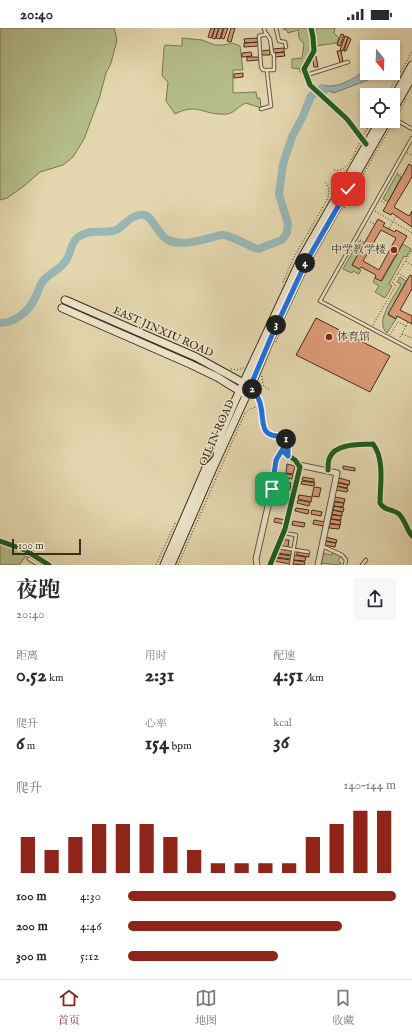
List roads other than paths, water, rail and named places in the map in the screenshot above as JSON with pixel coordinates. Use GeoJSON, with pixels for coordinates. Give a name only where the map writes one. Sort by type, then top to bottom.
{"type":"FeatureCollection","features":[{"type":"Feature","properties":{"kind":"main road"},"geometry":{"type":"LineString","coordinates":[[398,88],[409,63]]}},
{"type":"Feature","properties":{"kind":"main road"},"geometry":{"type":"LineString","coordinates":[[400,99],[411,82]]}},
{"type":"Feature","properties":{"kind":"main road","name":"QILIN ROAD"},"geometry":{"type":"LineString","coordinates":[[247,385],[300,259],[364,141],[374,128]]}},
{"type":"Feature","properties":{"kind":"main road","name":"QILIN ROAD"},"geometry":{"type":"LineString","coordinates":[[171,565],[243,393],[306,262],[383,128]]}},
{"type":"Feature","properties":{"kind":"main road","name":"EAST JINXIU ROAD"},"geometry":{"type":"LineString","coordinates":[[65,300],[168,344],[247,385]]}},
{"type":"Feature","properties":{"kind":"main road","name":"EAST JINXIU ROAD"},"geometry":{"type":"LineString","coordinates":[[62,308],[190,364],[217,377],[243,393]]}},
{"type":"Feature","properties":{"kind":"main road","name":"QILIN ROAD"},"geometry":{"type":"LineString","coordinates":[[164,565],[235,401],[243,393]]}},
{"type":"Feature","properties":{"kind":"street"},"geometry":{"type":"LineString","coordinates":[[311,28],[314,51],[304,69],[310,85],[347,119],[364,141]]}},
{"type":"Feature","properties":{"kind":"street"},"geometry":{"type":"LineString","coordinates":[[247,385],[259,400],[265,430],[271,436],[282,436],[286,439],[288,443],[288,456]]}},
{"type":"Feature","properties":{"kind":"street"},"geometry":{"type":"LineString","coordinates":[[328,470],[330,457],[336,451],[351,446],[373,444],[381,473],[380,504],[384,509],[399,514],[403,518],[412,536]]}},
{"type":"Feature","properties":{"kind":"street"},"geometry":{"type":"LineString","coordinates":[[257,565],[256,559],[273,484],[276,460],[282,450],[299,465],[338,473],[318,565]]}},
{"type":"Feature","properties":{"kind":"street"},"geometry":{"type":"LineString","coordinates":[[270,565],[284,533],[297,481],[299,465]]}},
{"type":"Feature","properties":{"kind":"street"},"geometry":{"type":"LineString","coordinates":[[0,541],[25,550],[49,565]]}},
{"type":"Feature","properties":{"kind":"lane"},"geometry":{"type":"LineString","coordinates":[[264,28],[264,32],[268,34],[270,39],[272,53],[274,55],[274,70],[263,70],[261,66],[259,36],[268,34]]}},
{"type":"Feature","properties":{"kind":"lane"},"geometry":{"type":"LineString","coordinates":[[276,28],[279,41],[285,42],[286,47]]}},
{"type":"Feature","properties":{"kind":"lane"},"geometry":{"type":"LineString","coordinates":[[306,76],[348,62]]}},
{"type":"Feature","properties":{"kind":"lane"},"geometry":{"type":"LineString","coordinates":[[261,109],[271,106],[267,70]]}},
{"type":"Feature","properties":{"kind":"lane"},"geometry":{"type":"LineString","coordinates":[[400,122],[412,129]]}},
{"type":"Feature","properties":{"kind":"lane"},"geometry":{"type":"LineString","coordinates":[[412,138],[320,301],[412,350]]}},
{"type":"Feature","properties":{"kind":"lane"},"geometry":{"type":"LineString","coordinates":[[284,533],[296,535],[291,565]]}},
{"type":"Feature","properties":{"kind":"lane"},"geometry":{"type":"LineString","coordinates":[[322,546],[344,556],[347,564]]}},
{"type":"Feature","properties":{"kind":"lane"},"geometry":{"type":"LineString","coordinates":[[277,547],[294,551],[308,552]]}},
{"type":"Feature","properties":{"kind":"lane"},"geometry":{"type":"LineString","coordinates":[[29,559],[39,565]]}},
{"type":"Feature","properties":{"kind":"lane"},"geometry":{"type":"LineString","coordinates":[[362,565],[366,560]]}},
{"type":"Feature","properties":{"kind":"water"},"geometry":{"type":"Polygon","coordinates":[[[360,74],[360,80],[368,80],[334,93],[329,91],[321,92],[317,88],[321,85],[335,86],[360,74]]]}},
{"type":"Feature","properties":{"kind":"waterway"},"geometry":{"type":"LineString","coordinates":[[0,323],[16,319],[25,312],[35,298],[43,281],[65,263],[73,242],[77,238],[83,234],[93,232],[113,231],[118,229],[130,219],[140,215],[147,216],[164,238],[178,243],[226,235],[258,249],[282,240],[287,233],[288,224],[279,194],[283,164],[292,137],[311,96],[321,89],[325,90]]}},
{"type":"Feature","properties":{"kind":"place","name":"中学教学楼"},"geometry":{"type":"Point","coordinates":[394,250]}},
{"type":"Feature","properties":{"kind":"place","name":"体育馆"},"geometry":{"type":"Point","coordinates":[329,337]}}]}
